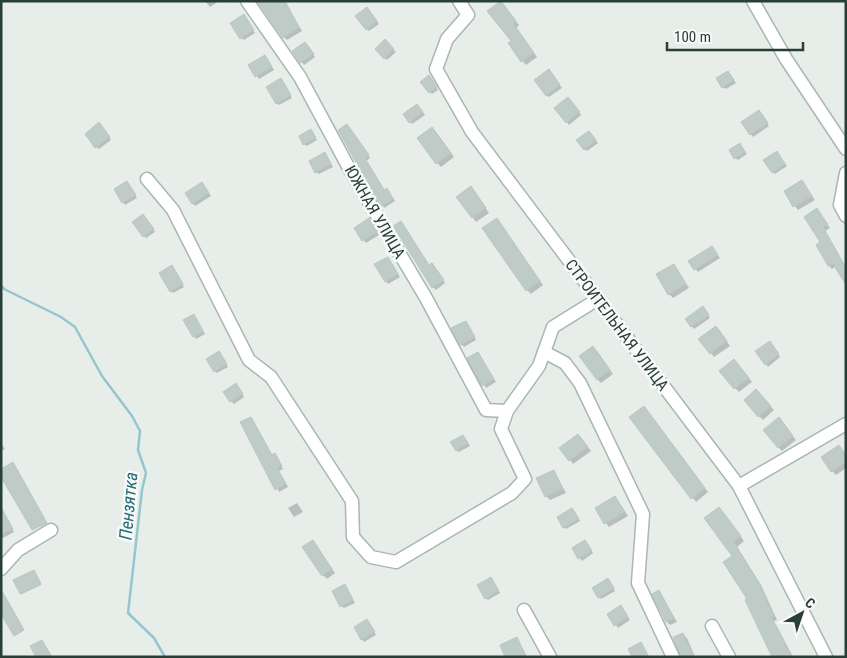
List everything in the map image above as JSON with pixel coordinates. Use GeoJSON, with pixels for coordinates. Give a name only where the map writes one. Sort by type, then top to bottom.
{"type":"FeatureCollection","features":[{"type":"Feature","properties":{"kind":"street","name":"ЮЖНАЯ УЛИЦА"},"geometry":{"type":"LineString","coordinates":[[247,1],[300,77],[350,170],[426,298],[486,410],[507,411]]}},
{"type":"Feature","properties":{"kind":"street","name":"СТРОИТЕЛЬНАЯ УЛИЦА"},"geometry":{"type":"LineString","coordinates":[[458,1],[468,15],[447,39],[436,69],[472,132],[739,486],[826,657]]}},
{"type":"Feature","properties":{"kind":"street"},"geometry":{"type":"LineString","coordinates":[[752,1],[786,59],[842,134],[846,148]]}},
{"type":"Feature","properties":{"kind":"street"},"geometry":{"type":"LineString","coordinates":[[846,173],[840,205],[846,216]]}},
{"type":"Feature","properties":{"kind":"street"},"geometry":{"type":"LineString","coordinates":[[147,179],[173,210],[249,360],[271,377],[352,501],[353,537],[371,557],[396,562],[512,494],[525,479],[501,429],[507,411],[539,366],[553,327],[598,299]]}},
{"type":"Feature","properties":{"kind":"street"},"geometry":{"type":"LineString","coordinates":[[544,352],[565,363],[580,383],[643,514],[638,583],[673,657]]}},
{"type":"Feature","properties":{"kind":"street"},"geometry":{"type":"LineString","coordinates":[[739,486],[846,424]]}},
{"type":"Feature","properties":{"kind":"street"},"geometry":{"type":"LineString","coordinates":[[1,569],[18,550],[51,530]]}},
{"type":"Feature","properties":{"kind":"street"},"geometry":{"type":"LineString","coordinates":[[524,610],[550,657]]}},
{"type":"Feature","properties":{"kind":"street"},"geometry":{"type":"LineString","coordinates":[[712,626],[729,657]]}},
{"type":"Feature","properties":{"kind":"building"},"geometry":{"type":"Polygon","coordinates":[[[257,1],[285,1],[299,27],[283,38],[257,1]]]}},
{"type":"Feature","properties":{"kind":"building"},"geometry":{"type":"Polygon","coordinates":[[[501,1],[516,21],[513,23],[534,53],[521,62],[508,43],[511,41],[487,11],[501,1]]]}},
{"type":"Feature","properties":{"kind":"building"},"geometry":{"type":"Polygon","coordinates":[[[367,7],[377,21],[366,30],[355,16],[367,7]]]}},
{"type":"Feature","properties":{"kind":"building"},"geometry":{"type":"Polygon","coordinates":[[[244,14],[254,30],[240,39],[230,23],[244,14]]]}},
{"type":"Feature","properties":{"kind":"building"},"geometry":{"type":"Polygon","coordinates":[[[385,39],[394,49],[384,59],[375,49],[385,39]]]}},
{"type":"Feature","properties":{"kind":"building"},"geometry":{"type":"Polygon","coordinates":[[[305,42],[314,54],[300,63],[292,51],[305,42]]]}},
{"type":"Feature","properties":{"kind":"building"},"geometry":{"type":"Polygon","coordinates":[[[265,55],[272,67],[255,77],[248,65],[265,55]]]}},
{"type":"Feature","properties":{"kind":"building"},"geometry":{"type":"Polygon","coordinates":[[[549,69],[560,85],[546,96],[534,80],[549,69]]]}},
{"type":"Feature","properties":{"kind":"building"},"geometry":{"type":"Polygon","coordinates":[[[728,71],[734,80],[722,88],[716,78],[728,71]]]}},
{"type":"Feature","properties":{"kind":"building"},"geometry":{"type":"Polygon","coordinates":[[[429,75],[437,87],[429,93],[420,82],[429,75]]]}},
{"type":"Feature","properties":{"kind":"building"},"geometry":{"type":"Polygon","coordinates":[[[281,78],[291,95],[276,104],[266,87],[281,78]]]}},
{"type":"Feature","properties":{"kind":"building"},"geometry":{"type":"Polygon","coordinates":[[[568,97],[580,112],[566,123],[554,108],[568,97]]]}},
{"type":"Feature","properties":{"kind":"building"},"geometry":{"type":"Polygon","coordinates":[[[417,104],[423,112],[409,123],[403,114],[417,104]]]}},
{"type":"Feature","properties":{"kind":"building"},"geometry":{"type":"Polygon","coordinates":[[[759,110],[768,123],[750,135],[741,122],[759,110]]]}},
{"type":"Feature","properties":{"kind":"building"},"geometry":{"type":"Polygon","coordinates":[[[99,122],[110,137],[95,148],[85,134],[99,122]]]}},
{"type":"Feature","properties":{"kind":"building"},"geometry":{"type":"Polygon","coordinates":[[[347,124],[369,155],[365,158],[384,190],[387,188],[393,199],[381,207],[338,130],[347,124]]]}},
{"type":"Feature","properties":{"kind":"building"},"geometry":{"type":"Polygon","coordinates":[[[432,127],[451,153],[436,164],[417,138],[432,127]]]}},
{"type":"Feature","properties":{"kind":"building"},"geometry":{"type":"Polygon","coordinates":[[[311,129],[316,138],[303,145],[299,136],[311,129]]]}},
{"type":"Feature","properties":{"kind":"building"},"geometry":{"type":"Polygon","coordinates":[[[589,131],[596,140],[584,150],[576,140],[589,131]]]}},
{"type":"Feature","properties":{"kind":"building"},"geometry":{"type":"Polygon","coordinates":[[[740,143],[745,152],[734,159],[729,150],[740,143]]]}},
{"type":"Feature","properties":{"kind":"building"},"geometry":{"type":"Polygon","coordinates":[[[777,151],[785,164],[772,173],[763,160],[777,151]]]}},
{"type":"Feature","properties":{"kind":"building"},"geometry":{"type":"Polygon","coordinates":[[[325,152],[331,164],[315,173],[309,161],[325,152]]]}},
{"type":"Feature","properties":{"kind":"building"},"geometry":{"type":"Polygon","coordinates":[[[802,180],[812,196],[793,207],[784,191],[802,180]]]}},
{"type":"Feature","properties":{"kind":"building"},"geometry":{"type":"Polygon","coordinates":[[[127,181],[136,195],[122,203],[114,189],[127,181]]]}},
{"type":"Feature","properties":{"kind":"building"},"geometry":{"type":"Polygon","coordinates":[[[202,182],[209,193],[192,204],[185,193],[202,182]]]}},
{"type":"Feature","properties":{"kind":"building"},"geometry":{"type":"Polygon","coordinates":[[[471,186],[486,208],[472,218],[456,197],[471,186]]]}},
{"type":"Feature","properties":{"kind":"building"},"geometry":{"type":"Polygon","coordinates":[[[817,208],[828,225],[823,227],[846,268],[846,285],[833,264],[828,266],[816,245],[820,242],[804,217],[817,208]]]}},
{"type":"Feature","properties":{"kind":"building"},"geometry":{"type":"Polygon","coordinates":[[[143,214],[154,229],[143,237],[132,222],[143,214]]]}},
{"type":"Feature","properties":{"kind":"building"},"geometry":{"type":"Polygon","coordinates":[[[369,218],[377,232],[362,241],[354,228],[369,218]]]}},
{"type":"Feature","properties":{"kind":"building"},"geometry":{"type":"Polygon","coordinates":[[[497,218],[540,281],[526,291],[482,228],[497,218]]]}},
{"type":"Feature","properties":{"kind":"building"},"geometry":{"type":"Polygon","coordinates":[[[401,221],[429,265],[432,263],[444,280],[432,288],[393,226],[401,221]]]}},
{"type":"Feature","properties":{"kind":"building"},"geometry":{"type":"Polygon","coordinates":[[[712,246],[718,255],[694,270],[688,261],[712,246]]]}},
{"type":"Feature","properties":{"kind":"building"},"geometry":{"type":"Polygon","coordinates":[[[388,257],[398,274],[385,282],[374,264],[388,257]]]}},
{"type":"Feature","properties":{"kind":"building"},"geometry":{"type":"Polygon","coordinates":[[[674,264],[686,284],[668,295],[656,274],[674,264]]]}},
{"type":"Feature","properties":{"kind":"building"},"geometry":{"type":"Polygon","coordinates":[[[172,265],[183,284],[170,292],[159,273],[172,265]]]}},
{"type":"Feature","properties":{"kind":"building"},"geometry":{"type":"Polygon","coordinates":[[[703,306],[709,315],[691,327],[685,319],[703,306]]]}},
{"type":"Feature","properties":{"kind":"building"},"geometry":{"type":"Polygon","coordinates":[[[194,314],[203,331],[193,337],[183,320],[194,314]]]}},
{"type":"Feature","properties":{"kind":"building"},"geometry":{"type":"Polygon","coordinates":[[[466,321],[475,337],[460,345],[451,328],[466,321]]]}},
{"type":"Feature","properties":{"kind":"building"},"geometry":{"type":"Polygon","coordinates":[[[716,326],[727,341],[710,354],[698,339],[716,326]]]}},
{"type":"Feature","properties":{"kind":"building"},"geometry":{"type":"Polygon","coordinates":[[[770,341],[779,354],[765,365],[755,351],[770,341]]]}},
{"type":"Feature","properties":{"kind":"building"},"geometry":{"type":"Polygon","coordinates":[[[593,346],[610,370],[597,380],[579,356],[593,346]]]}},
{"type":"Feature","properties":{"kind":"building"},"geometry":{"type":"Polygon","coordinates":[[[219,351],[227,364],[214,372],[206,359],[219,351]]]}},
{"type":"Feature","properties":{"kind":"building"},"geometry":{"type":"Polygon","coordinates":[[[478,352],[494,379],[482,386],[467,358],[478,352]]]}},
{"type":"Feature","properties":{"kind":"building"},"geometry":{"type":"Polygon","coordinates":[[[734,359],[749,378],[734,389],[719,371],[734,359]]]}},
{"type":"Feature","properties":{"kind":"building"},"geometry":{"type":"Polygon","coordinates":[[[236,383],[243,394],[230,402],[223,392],[236,383]]]}},
{"type":"Feature","properties":{"kind":"building"},"geometry":{"type":"Polygon","coordinates":[[[756,389],[771,406],[758,417],[744,400],[756,389]]]}},
{"type":"Feature","properties":{"kind":"building"},"geometry":{"type":"Polygon","coordinates":[[[644,406],[705,488],[691,499],[629,417],[644,406]]]}},
{"type":"Feature","properties":{"kind":"building"},"geometry":{"type":"Polygon","coordinates":[[[251,417],[272,455],[275,453],[282,466],[277,468],[286,484],[275,490],[240,422],[251,417]]]}},
{"type":"Feature","properties":{"kind":"building"},"geometry":{"type":"Polygon","coordinates":[[[779,417],[793,436],[778,448],[763,430],[779,417]]]}},
{"type":"Feature","properties":{"kind":"building"},"geometry":{"type":"Polygon","coordinates":[[[578,434],[588,447],[569,461],[559,448],[578,434]]]}},
{"type":"Feature","properties":{"kind":"building"},"geometry":{"type":"Polygon","coordinates":[[[463,435],[468,443],[456,451],[450,442],[463,435]]]}},
{"type":"Feature","properties":{"kind":"building"},"geometry":{"type":"Polygon","coordinates":[[[839,445],[846,455],[846,462],[831,472],[821,457],[839,445]]]}},
{"type":"Feature","properties":{"kind":"building"},"geometry":{"type":"Polygon","coordinates":[[[13,462],[47,523],[32,530],[1,477],[1,469],[13,462]]]}},
{"type":"Feature","properties":{"kind":"building"},"geometry":{"type":"Polygon","coordinates":[[[554,470],[563,489],[545,497],[536,478],[554,470]]]}},
{"type":"Feature","properties":{"kind":"building"},"geometry":{"type":"Polygon","coordinates":[[[615,496],[625,512],[604,524],[595,508],[615,496]]]}},
{"type":"Feature","properties":{"kind":"building"},"geometry":{"type":"Polygon","coordinates":[[[1,507],[13,529],[1,535],[1,507]]]}},
{"type":"Feature","properties":{"kind":"building"},"geometry":{"type":"Polygon","coordinates":[[[719,507],[741,536],[734,542],[757,580],[774,616],[771,617],[792,657],[772,657],[745,600],[747,599],[723,562],[732,556],[704,518],[719,507]]]}},
{"type":"Feature","properties":{"kind":"building"},"geometry":{"type":"Polygon","coordinates":[[[572,508],[579,519],[563,528],[557,517],[572,508]]]}},
{"type":"Feature","properties":{"kind":"building"},"geometry":{"type":"Polygon","coordinates":[[[313,540],[332,569],[322,576],[302,547],[313,540]]]}},
{"type":"Feature","properties":{"kind":"building"},"geometry":{"type":"Polygon","coordinates":[[[585,540],[592,551],[578,559],[572,548],[585,540]]]}},
{"type":"Feature","properties":{"kind":"building"},"geometry":{"type":"Polygon","coordinates":[[[34,570],[41,584],[20,594],[13,580],[34,570]]]}},
{"type":"Feature","properties":{"kind":"building"},"geometry":{"type":"Polygon","coordinates":[[[491,577],[499,591],[485,599],[477,585],[491,577]]]}},
{"type":"Feature","properties":{"kind":"building"},"geometry":{"type":"Polygon","coordinates":[[[608,578],[614,588],[598,598],[592,588],[608,578]]]}},
{"type":"Feature","properties":{"kind":"building"},"geometry":{"type":"Polygon","coordinates":[[[345,584],[353,600],[340,607],[332,591],[345,584]]]}},
{"type":"Feature","properties":{"kind":"building"},"geometry":{"type":"Polygon","coordinates":[[[1,589],[24,630],[14,636],[1,614],[1,589]]]}},
{"type":"Feature","properties":{"kind":"building"},"geometry":{"type":"Polygon","coordinates":[[[659,590],[674,618],[666,622],[652,594],[659,590]]]}},
{"type":"Feature","properties":{"kind":"building"},"geometry":{"type":"Polygon","coordinates":[[[621,605],[628,617],[614,626],[607,614],[621,605]]]}},
{"type":"Feature","properties":{"kind":"building"},"geometry":{"type":"Polygon","coordinates":[[[367,619],[375,632],[361,640],[354,627],[367,619]]]}},
{"type":"Feature","properties":{"kind":"building"},"geometry":{"type":"Polygon","coordinates":[[[683,633],[694,657],[681,657],[673,637],[683,633]]]}},
{"type":"Feature","properties":{"kind":"building"},"geometry":{"type":"Polygon","coordinates":[[[517,637],[525,654],[520,657],[505,657],[500,645],[517,637]]]}},
{"type":"Feature","properties":{"kind":"building"},"geometry":{"type":"Polygon","coordinates":[[[42,640],[52,657],[36,657],[30,646],[42,640]]]}},
{"type":"Feature","properties":{"kind":"building"},"geometry":{"type":"Polygon","coordinates":[[[641,642],[649,657],[632,657],[628,649],[641,642]]]}},
{"type":"Feature","properties":{"kind":"waterway","name":"Пензятка"},"geometry":{"type":"LineString","coordinates":[[1,285],[4,289],[61,317],[75,327],[102,376],[132,416],[140,431],[138,450],[146,473],[142,490],[128,613],[154,638],[165,657]]}}]}
